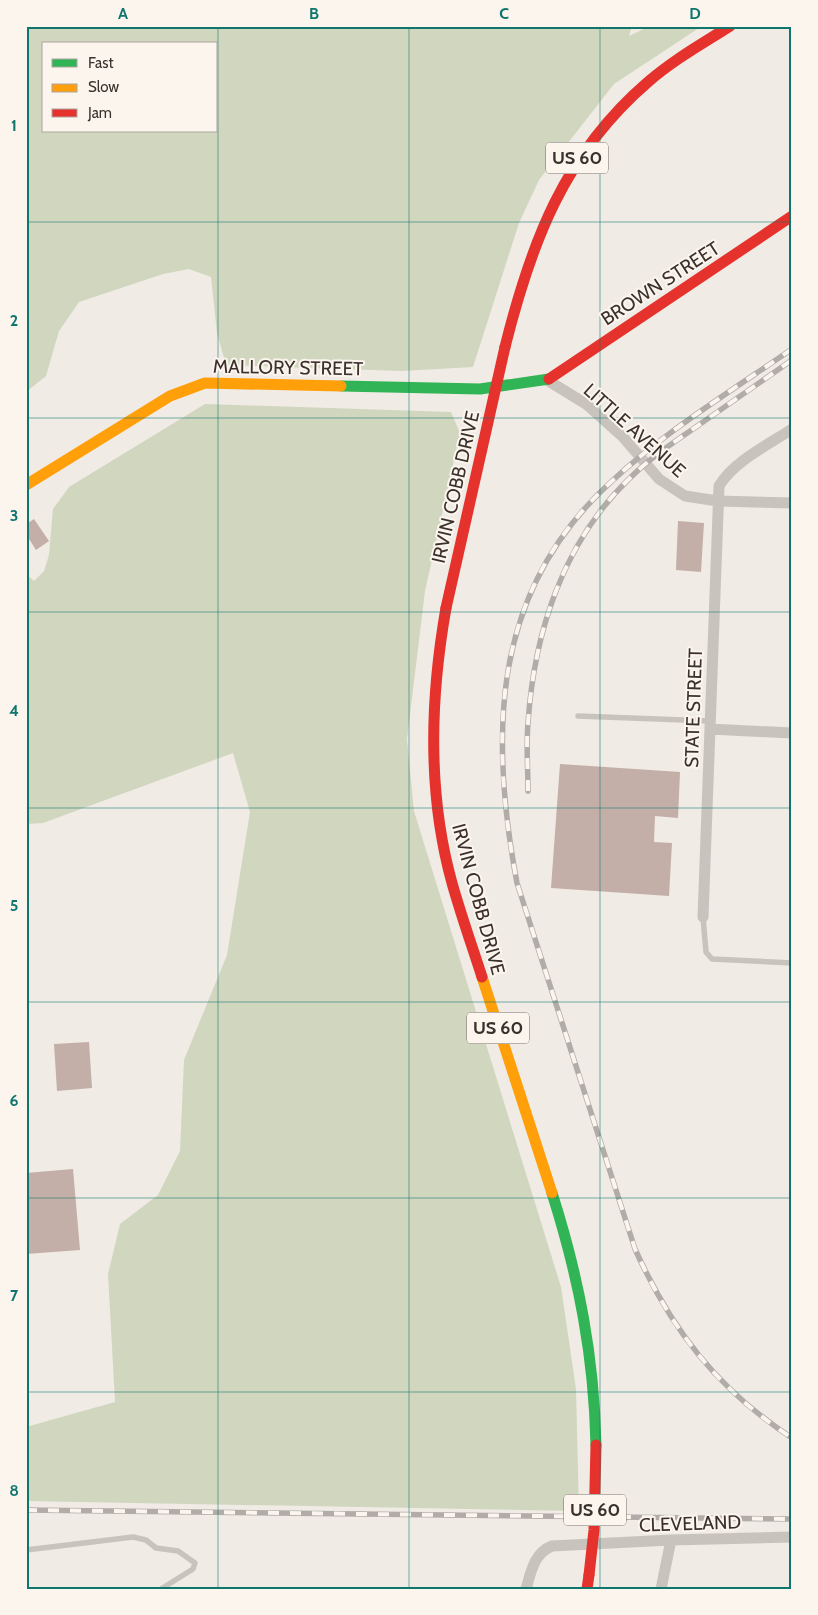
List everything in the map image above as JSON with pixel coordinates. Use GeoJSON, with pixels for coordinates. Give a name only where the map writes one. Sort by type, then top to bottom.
{"type":"FeatureCollection","features":[{"type":"Feature","properties":{"kind":"main road","name":"IRVIN COBB DRIVE"},"geometry":{"type":"LineString","coordinates":[[587,1589],[594,1530],[596,1445],[595,1399],[589,1344],[571,1254],[452,882],[440,828],[433,773],[432,726],[436,662],[446,608],[505,347],[534,242],[554,197],[580,154],[618,109],[676,60],[730,26]]}},
{"type":"Feature","properties":{"kind":"main road","name":"BROWN STREET"},"geometry":{"type":"LineString","coordinates":[[548,380],[792,216]]}},
{"type":"Feature","properties":{"kind":"main road","name":"MALLORY STREET"},"geometry":{"type":"LineString","coordinates":[[26,485],[170,396],[205,383],[480,389],[548,380]]}},
{"type":"Feature","properties":{"kind":"street","name":"LITTLE AVENUE"},"geometry":{"type":"LineString","coordinates":[[548,380],[586,404],[623,437],[659,479],[685,496],[718,501],[792,503]]}},
{"type":"Feature","properties":{"kind":"street","name":"STATE STREET"},"geometry":{"type":"LineString","coordinates":[[703,917],[719,486],[725,477],[792,429]]}},
{"type":"Feature","properties":{"kind":"street"},"geometry":{"type":"LineString","coordinates":[[710,725],[792,732]]}},
{"type":"Feature","properties":{"kind":"street","name":"CLEVELAND"},"geometry":{"type":"LineString","coordinates":[[526,1589],[535,1560],[544,1549],[552,1546],[671,1540],[792,1538]]}},
{"type":"Feature","properties":{"kind":"street"},"geometry":{"type":"LineString","coordinates":[[661,1589],[671,1540]]}},
{"type":"Feature","properties":{"kind":"lane"},"geometry":{"type":"LineString","coordinates":[[578,716],[710,725]]}},
{"type":"Feature","properties":{"kind":"lane"},"geometry":{"type":"LineString","coordinates":[[703,917],[706,952],[712,959],[792,962]]}},
{"type":"Feature","properties":{"kind":"lane"},"geometry":{"type":"LineString","coordinates":[[26,1550],[133,1537],[146,1540],[156,1548],[178,1551],[195,1563],[193,1569],[161,1589]]}},
{"type":"Feature","properties":{"kind":"green space"},"geometry":{"type":"Polygon","coordinates":[[[26,26],[632,26],[629,36],[650,26],[702,26],[614,84],[539,180],[519,223],[473,367],[402,371],[226,365],[217,333],[211,277],[189,269],[163,274],[79,302],[59,331],[46,376],[26,392],[26,26]]]}},
{"type":"Feature","properties":{"kind":"green space"},"geometry":{"type":"Polygon","coordinates":[[[205,404],[451,412],[460,433],[425,591],[407,739],[414,811],[561,1287],[576,1389],[579,1511],[26,1501],[26,1427],[115,1402],[108,1274],[120,1224],[158,1195],[180,1151],[184,1060],[227,955],[250,812],[233,753],[43,823],[26,824],[26,574],[34,581],[44,571],[49,555],[53,509],[69,487],[205,404]]]}},
{"type":"Feature","properties":{"kind":"building"},"geometry":{"type":"Polygon","coordinates":[[[34,519],[49,541],[36,550],[26,534],[26,524],[34,519]]]}},
{"type":"Feature","properties":{"kind":"building"},"geometry":{"type":"Polygon","coordinates":[[[678,521],[704,523],[701,572],[676,570],[678,521]]]}},
{"type":"Feature","properties":{"kind":"building"},"geometry":{"type":"Polygon","coordinates":[[[560,764],[680,772],[678,818],[655,816],[654,842],[672,843],[669,896],[551,888],[560,764]]]}},
{"type":"Feature","properties":{"kind":"building"},"geometry":{"type":"Polygon","coordinates":[[[89,1042],[92,1088],[57,1091],[54,1044],[89,1042]]]}},
{"type":"Feature","properties":{"kind":"building"},"geometry":{"type":"Polygon","coordinates":[[[73,1169],[80,1250],[26,1254],[26,1173],[73,1169]]]}},
{"type":"Feature","properties":{"kind":"railway"},"geometry":{"type":"LineString","coordinates":[[792,349],[654,445],[612,481],[572,523],[542,569],[521,617],[509,667],[503,720],[503,773],[508,828],[517,883],[635,1249],[664,1305],[699,1355],[741,1399],[792,1438]]}},
{"type":"Feature","properties":{"kind":"railway"},"geometry":{"type":"LineString","coordinates":[[528,791],[527,731],[531,689],[537,656],[545,623],[556,591],[570,560],[587,531],[607,503],[645,464],[792,360]]}},
{"type":"Feature","properties":{"kind":"railway"},"geometry":{"type":"LineString","coordinates":[[26,1510],[792,1519]]}},
{"type":"Feature","properties":{"kind":"traffic: fast"},"geometry":{"type":"LineString","coordinates":[[341,386],[480,389],[549,379]]}},
{"type":"Feature","properties":{"kind":"traffic: fast"},"geometry":{"type":"LineString","coordinates":[[552,1193],[570,1256],[583,1318],[592,1380],[596,1445]]}},
{"type":"Feature","properties":{"kind":"traffic: slow"},"geometry":{"type":"LineString","coordinates":[[26,485],[170,396],[205,383],[341,386]]}},
{"type":"Feature","properties":{"kind":"traffic: slow"},"geometry":{"type":"LineString","coordinates":[[482,977],[552,1193]]}},
{"type":"Feature","properties":{"kind":"traffic: jam"},"geometry":{"type":"LineString","coordinates":[[505,347],[526,272],[540,236],[555,202],[573,170],[594,139],[619,110],[667,66],[730,26]]}},
{"type":"Feature","properties":{"kind":"traffic: jam"},"geometry":{"type":"LineString","coordinates":[[549,379],[792,216]]}},
{"type":"Feature","properties":{"kind":"traffic: jam"},"geometry":{"type":"LineString","coordinates":[[446,608],[505,347]]}},
{"type":"Feature","properties":{"kind":"traffic: jam"},"geometry":{"type":"LineString","coordinates":[[446,608],[434,711],[435,780],[438,815],[452,883],[482,977]]}},
{"type":"Feature","properties":{"kind":"traffic: jam"},"geometry":{"type":"LineString","coordinates":[[589,1575],[594,1530],[596,1445]]}},
{"type":"Feature","properties":{"kind":"traffic: jam"},"geometry":{"type":"LineString","coordinates":[[587,1589],[589,1575]]}}]}
